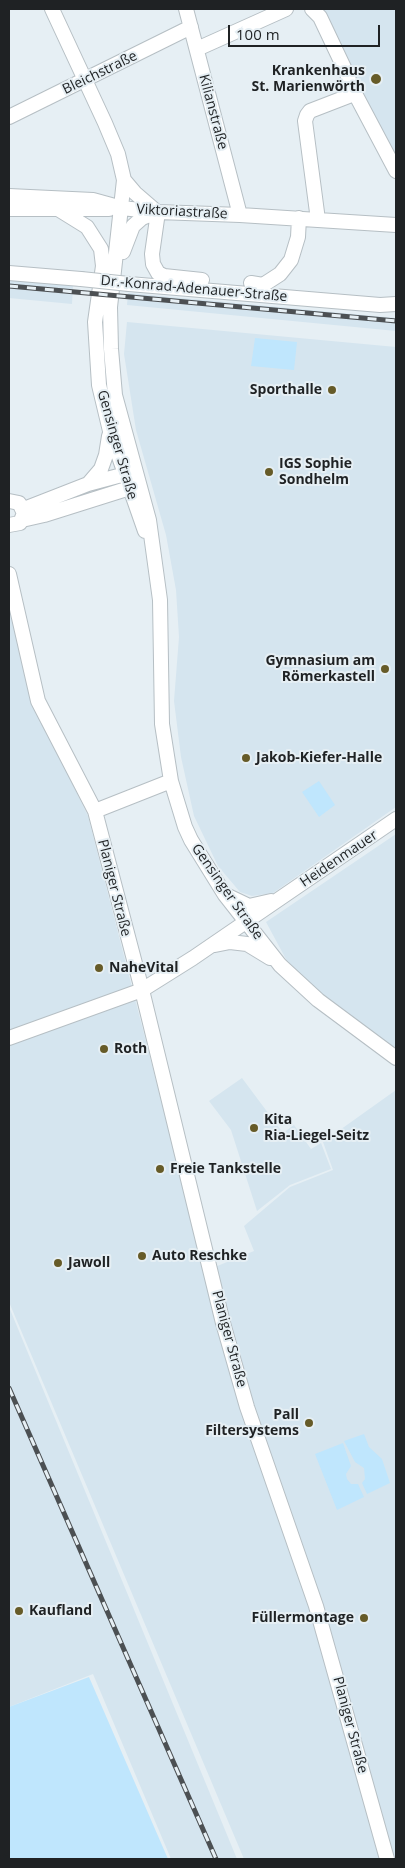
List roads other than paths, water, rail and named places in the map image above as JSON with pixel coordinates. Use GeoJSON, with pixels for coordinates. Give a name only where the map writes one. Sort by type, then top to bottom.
{"type":"FeatureCollection","features":[{"type":"Feature","properties":{"kind":"street","name":"Viktoriastraße"},"geometry":{"type":"LineString","coordinates":[[52,9],[87,80],[115,146],[124,180],[122,208],[158,212],[299,218],[396,225]]}},
{"type":"Feature","properties":{"kind":"street","name":"Kilianstraße"},"geometry":{"type":"LineString","coordinates":[[186,9],[240,215]]}},
{"type":"Feature","properties":{"kind":"street"},"geometry":{"type":"LineString","coordinates":[[197,49],[286,9]]}},
{"type":"Feature","properties":{"kind":"street"},"geometry":{"type":"LineString","coordinates":[[312,9],[320,18],[354,94],[396,171]]}},
{"type":"Feature","properties":{"kind":"street","name":"Bleichstraße"},"geometry":{"type":"LineString","coordinates":[[9,117],[191,28]]}},
{"type":"Feature","properties":{"kind":"street"},"geometry":{"type":"LineString","coordinates":[[318,220],[305,121],[310,111],[354,94]]}},
{"type":"Feature","properties":{"kind":"street"},"geometry":{"type":"LineString","coordinates":[[124,180],[143,202],[158,212]]}},
{"type":"Feature","properties":{"kind":"street"},"geometry":{"type":"LineString","coordinates":[[9,196],[93,200],[122,208]]}},
{"type":"Feature","properties":{"kind":"street"},"geometry":{"type":"LineString","coordinates":[[9,209],[122,208]]}},
{"type":"Feature","properties":{"kind":"street","name":"Gensinger Straße"},"geometry":{"type":"LineString","coordinates":[[122,208],[109,332],[115,395],[130,472],[152,548],[160,600],[162,724],[171,781],[191,840],[225,895],[280,965],[318,1000],[396,1058]]}},
{"type":"Feature","properties":{"kind":"street","name":"Gensinger Straße"},"geometry":{"type":"LineString","coordinates":[[58,209],[87,227],[100,249],[103,266],[96,307],[96,354],[99,385],[110,431],[130,472]]}},
{"type":"Feature","properties":{"kind":"street"},"geometry":{"type":"LineString","coordinates":[[158,212],[152,254],[153,264],[158,273],[164,276],[202,280]]}},
{"type":"Feature","properties":{"kind":"street"},"geometry":{"type":"LineString","coordinates":[[113,285],[133,226],[142,218],[158,212]]}},
{"type":"Feature","properties":{"kind":"street"},"geometry":{"type":"LineString","coordinates":[[251,283],[263,285],[280,274],[290,260],[298,238],[299,218]]}},
{"type":"Feature","properties":{"kind":"street"},"geometry":{"type":"LineString","coordinates":[[9,262],[37,276]]}},
{"type":"Feature","properties":{"kind":"street","name":"Dr.-Konrad-Adenauer-Straße"},"geometry":{"type":"LineString","coordinates":[[9,273],[380,305],[396,304]]}},
{"type":"Feature","properties":{"kind":"street","name":"Dr.-Konrad-Adenauer-Straße"},"geometry":{"type":"LineString","coordinates":[[380,305],[396,300]]}},
{"type":"Feature","properties":{"kind":"street"},"geometry":{"type":"LineString","coordinates":[[88,484],[101,469],[106,455],[110,431]]}},
{"type":"Feature","properties":{"kind":"street"},"geometry":{"type":"LineString","coordinates":[[9,525],[16,525],[23,514],[88,484],[130,472]]}},
{"type":"Feature","properties":{"kind":"street"},"geometry":{"type":"LineString","coordinates":[[23,514],[44,515],[134,486]]}},
{"type":"Feature","properties":{"kind":"street"},"geometry":{"type":"LineString","coordinates":[[9,501],[16,501],[23,514]]}},
{"type":"Feature","properties":{"kind":"street","name":"Planiger Straße"},"geometry":{"type":"LineString","coordinates":[[9,574],[38,701],[94,811],[142,990],[247,1408],[316,1606],[387,1859]]}},
{"type":"Feature","properties":{"kind":"street"},"geometry":{"type":"LineString","coordinates":[[94,811],[171,781]]}},
{"type":"Feature","properties":{"kind":"street","name":"Heidenmauer"},"geometry":{"type":"LineString","coordinates":[[9,1038],[142,990],[212,945],[396,819]]}},
{"type":"Feature","properties":{"kind":"street","name":"Heidenmauer"},"geometry":{"type":"LineString","coordinates":[[225,895],[249,906],[281,898]]}},
{"type":"Feature","properties":{"kind":"street"},"geometry":{"type":"LineString","coordinates":[[212,945],[230,942],[246,944],[280,965]]}},
{"type":"Feature","properties":{"kind":"street"},"geometry":{"type":"LineString","coordinates":[[130,950],[140,969],[145,973],[165,976]]}},
{"type":"Feature","properties":{"kind":"railway"},"geometry":{"type":"LineString","coordinates":[[9,286],[396,321]]}},
{"type":"Feature","properties":{"kind":"railway"},"geometry":{"type":"LineString","coordinates":[[9,1388],[216,1859]]}},
{"type":"Feature","properties":{"kind":"place","name":"Krankenhaus St. Marienwörth"},"geometry":{"type":"Point","coordinates":[376,79]}},
{"type":"Feature","properties":{"kind":"place","name":"Sporthalle"},"geometry":{"type":"Point","coordinates":[332,390]}},
{"type":"Feature","properties":{"kind":"place","name":"IGS Sophie Sondhelm"},"geometry":{"type":"Point","coordinates":[269,472]}},
{"type":"Feature","properties":{"kind":"place","name":"Gymnasium am Römerkastell"},"geometry":{"type":"Point","coordinates":[385,669]}},
{"type":"Feature","properties":{"kind":"place","name":"Jakob-Kiefer-Halle"},"geometry":{"type":"Point","coordinates":[246,758]}},
{"type":"Feature","properties":{"kind":"place","name":"NaheVital"},"geometry":{"type":"Point","coordinates":[99,968]}},
{"type":"Feature","properties":{"kind":"place","name":"Roth"},"geometry":{"type":"Point","coordinates":[104,1049]}},
{"type":"Feature","properties":{"kind":"place","name":"Kita Ria-Liegel-Seitz"},"geometry":{"type":"Point","coordinates":[254,1128]}},
{"type":"Feature","properties":{"kind":"place","name":"Freie Tankstelle"},"geometry":{"type":"Point","coordinates":[160,1169]}},
{"type":"Feature","properties":{"kind":"place","name":"Auto Reschke"},"geometry":{"type":"Point","coordinates":[142,1256]}},
{"type":"Feature","properties":{"kind":"place","name":"Jawoll"},"geometry":{"type":"Point","coordinates":[58,1263]}},
{"type":"Feature","properties":{"kind":"place","name":"Pall Filtersystems"},"geometry":{"type":"Point","coordinates":[309,1423]}},
{"type":"Feature","properties":{"kind":"place","name":"Kaufland"},"geometry":{"type":"Point","coordinates":[19,1611]}},
{"type":"Feature","properties":{"kind":"place","name":"Füllermontage"},"geometry":{"type":"Point","coordinates":[364,1618]}}]}
